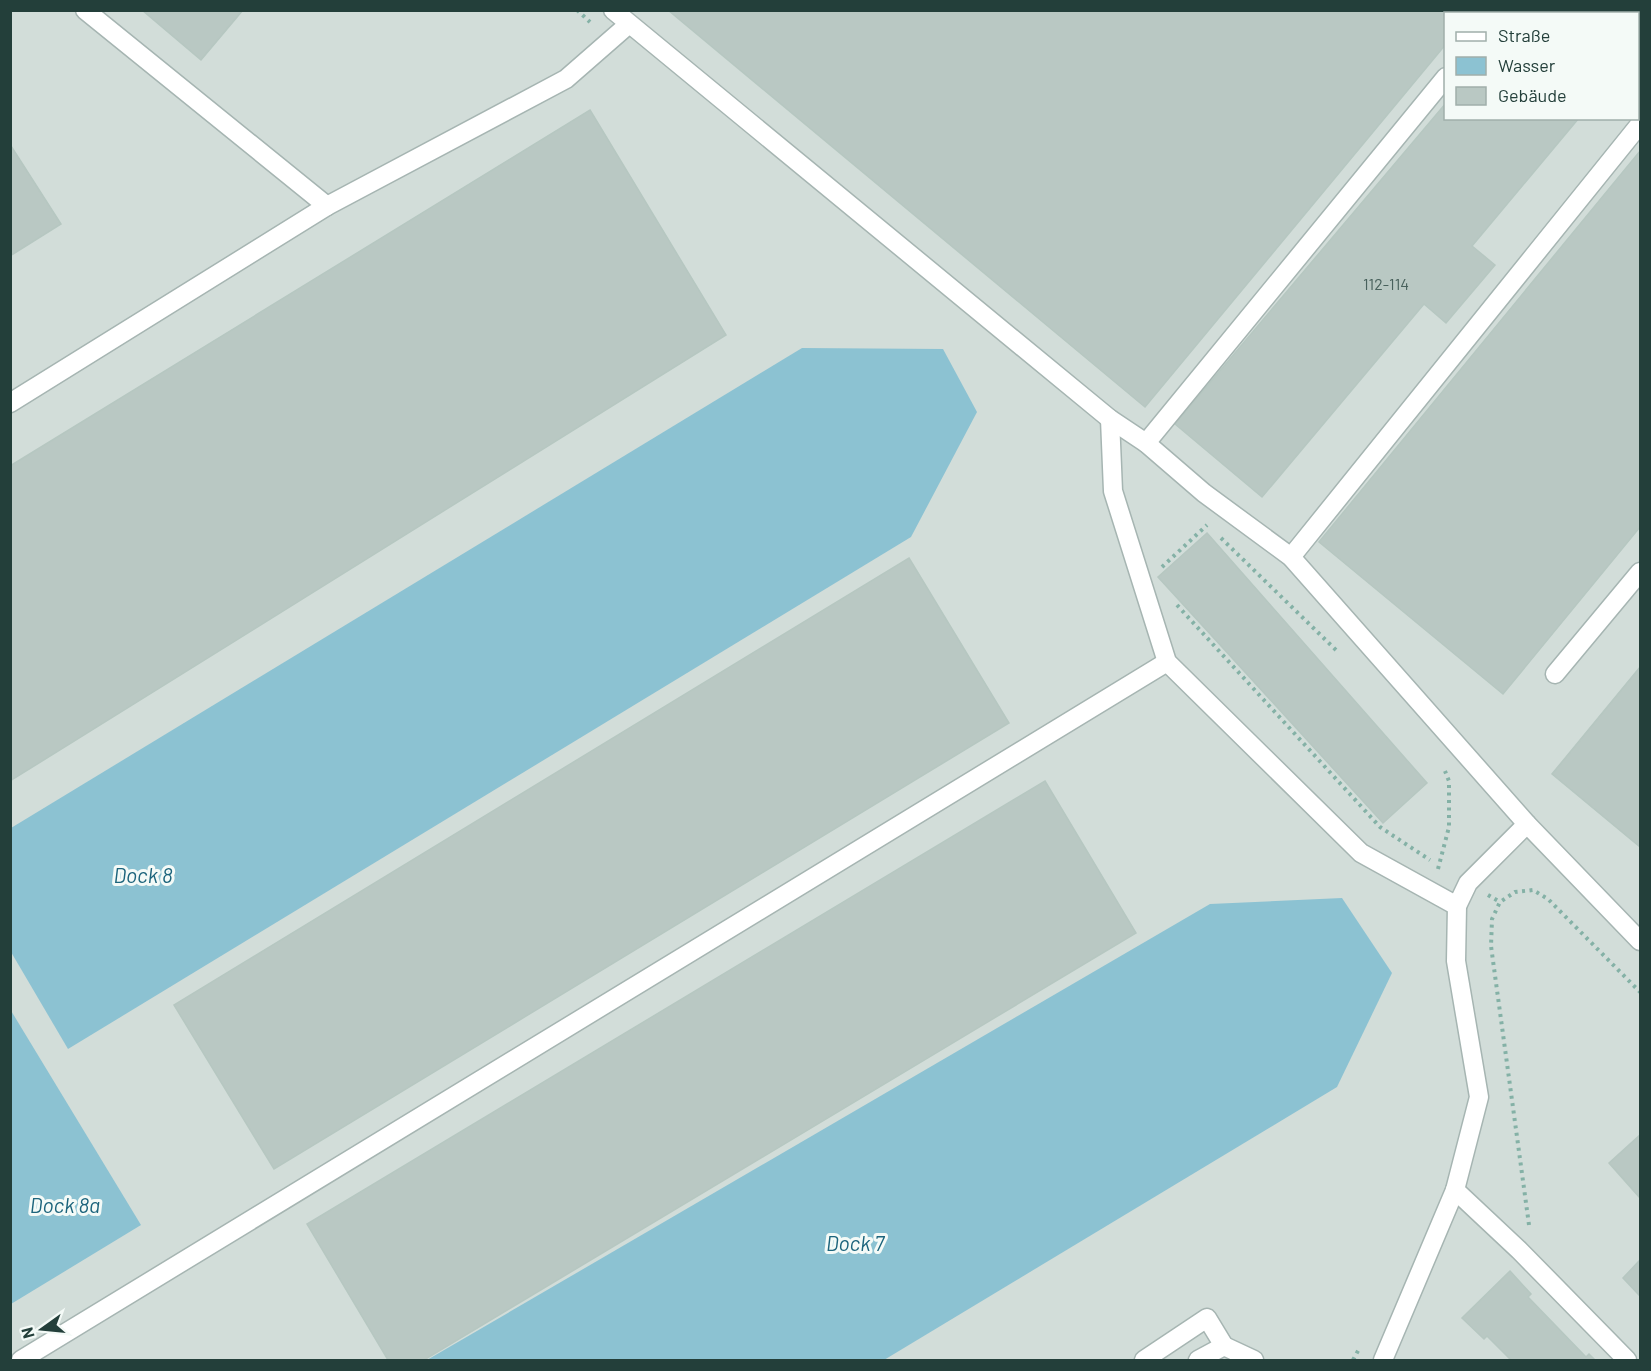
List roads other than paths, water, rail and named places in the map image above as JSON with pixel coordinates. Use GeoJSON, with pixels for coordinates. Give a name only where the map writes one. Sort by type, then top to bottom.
{"type":"FeatureCollection","features":[{"type":"Feature","properties":{"kind":"lane"},"geometry":{"type":"LineString","coordinates":[[85,10],[327,206]]}},
{"type":"Feature","properties":{"kind":"lane"},"geometry":{"type":"LineString","coordinates":[[613,10],[1110,419],[1146,443],[1204,493],[1291,557],[1527,824],[1641,941]]}},
{"type":"Feature","properties":{"kind":"lane"},"geometry":{"type":"LineString","coordinates":[[10,403],[327,206],[566,79],[629,24]]}},
{"type":"Feature","properties":{"kind":"lane"},"geometry":{"type":"LineString","coordinates":[[1146,443],[1444,79]]}},
{"type":"Feature","properties":{"kind":"lane"},"geometry":{"type":"LineString","coordinates":[[1291,557],[1641,124]]}},
{"type":"Feature","properties":{"kind":"lane"},"geometry":{"type":"LineString","coordinates":[[1110,419],[1113,491],[1167,662],[1361,853],[1457,906]]}},
{"type":"Feature","properties":{"kind":"lane"},"geometry":{"type":"LineString","coordinates":[[1555,674],[1641,572]]}},
{"type":"Feature","properties":{"kind":"lane"},"geometry":{"type":"LineString","coordinates":[[21,1360],[1167,662]]}},
{"type":"Feature","properties":{"kind":"lane"},"geometry":{"type":"LineString","coordinates":[[1383,1360],[1455,1190],[1479,1097],[1456,961],[1457,906],[1468,884],[1527,824]]}},
{"type":"Feature","properties":{"kind":"lane"},"geometry":{"type":"LineString","coordinates":[[1455,1190],[1519,1250],[1627,1360]]}},
{"type":"Feature","properties":{"kind":"lane"},"geometry":{"type":"LineString","coordinates":[[1144,1360],[1207,1318],[1224,1346],[1254,1360]]}},
{"type":"Feature","properties":{"kind":"lane"},"geometry":{"type":"LineString","coordinates":[[1198,1360],[1224,1346]]}},
{"type":"Feature","properties":{"kind":"water","name":"Dock 8"},"geometry":{"type":"Polygon","coordinates":[[[802,348],[943,349],[977,412],[911,537],[68,1049],[11,952],[11,828],[802,348]]]}},
{"type":"Feature","properties":{"kind":"water","name":"Dock 7"},"geometry":{"type":"Polygon","coordinates":[[[1342,898],[1392,973],[1337,1087],[884,1360],[427,1360],[1210,904],[1342,898]]]}},
{"type":"Feature","properties":{"kind":"water","name":"Dock 8a"},"geometry":{"type":"Polygon","coordinates":[[[10,1009],[141,1225],[11,1304],[10,1304],[10,1009]]]}}]}
